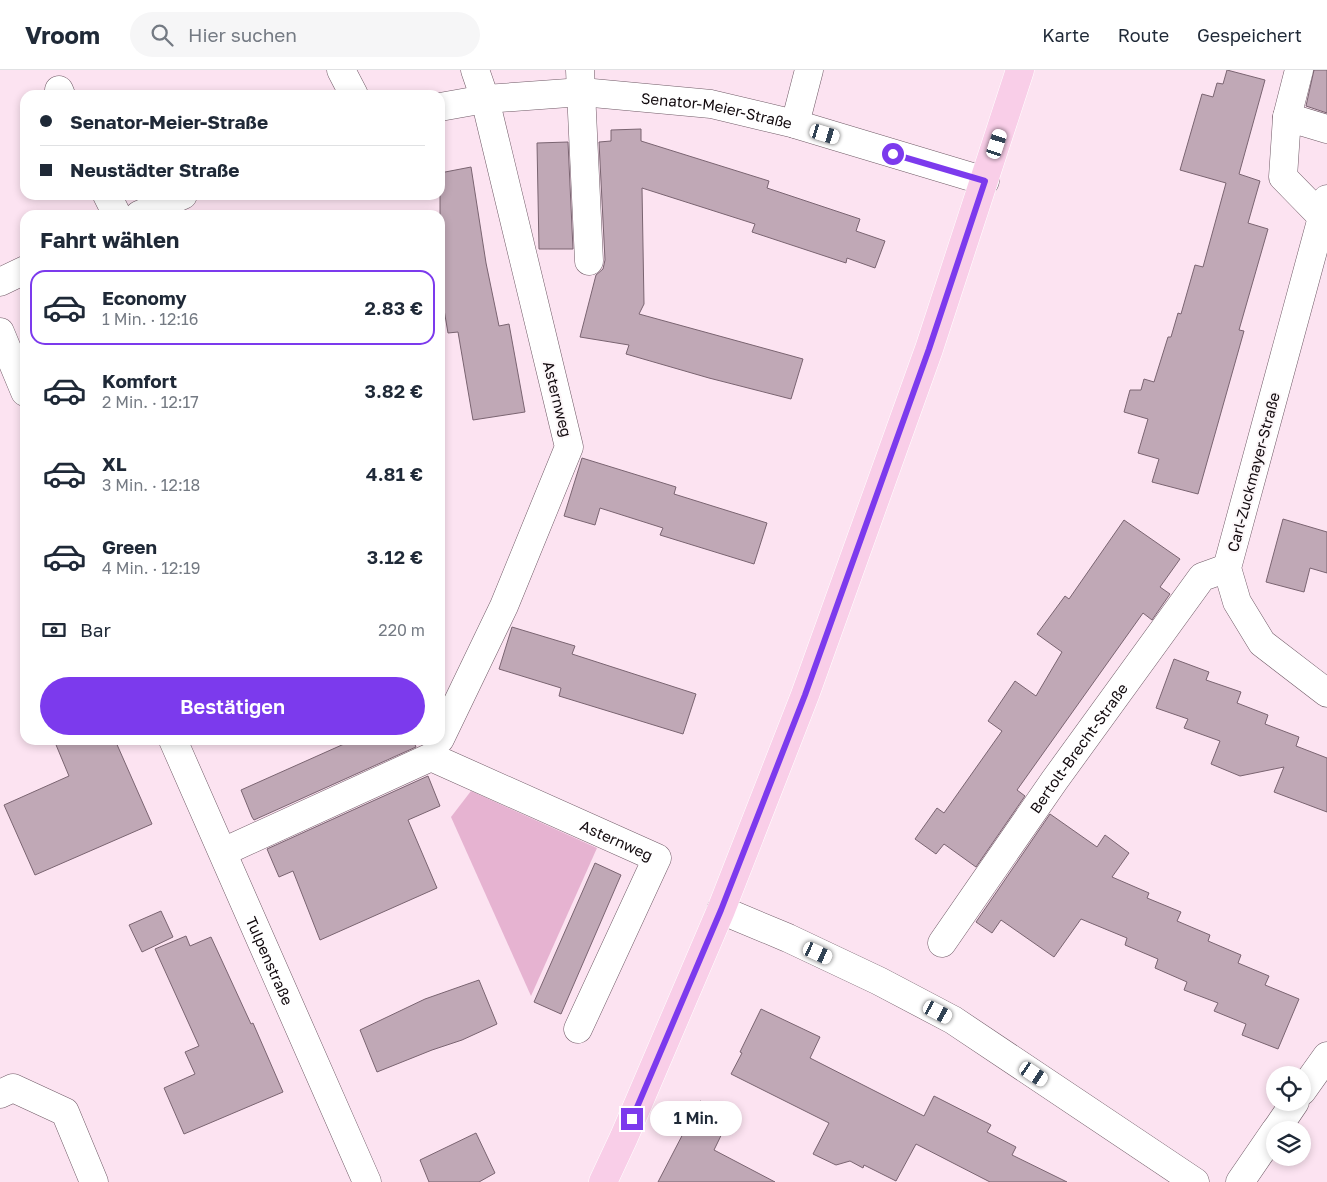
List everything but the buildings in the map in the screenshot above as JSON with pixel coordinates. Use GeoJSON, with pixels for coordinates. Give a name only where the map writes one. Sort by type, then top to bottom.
{"type":"FeatureCollection","features":[{"type":"Feature","properties":{"kind":"main road"},"geometry":{"type":"LineString","coordinates":[[602,1182],[624,1137],[721,910],[805,695],[929,349],[1020,70]]}},
{"type":"Feature","properties":{"kind":"street"},"geometry":{"type":"LineString","coordinates":[[341,70],[351,90]]}},
{"type":"Feature","properties":{"kind":"street","name":"Asternweg"},"geometry":{"type":"LineString","coordinates":[[445,729],[504,606],[569,447],[485,100],[475,70]]}},
{"type":"Feature","properties":{"kind":"street"},"geometry":{"type":"LineString","coordinates":[[795,124],[809,70]]}},
{"type":"Feature","properties":{"kind":"street","name":"Carl-Zuckmayer-Straße"},"geometry":{"type":"LineString","coordinates":[[1299,70],[1287,118],[1283,177],[1325,208],[1227,568],[1237,602],[1262,642],[1327,693]]}},
{"type":"Feature","properties":{"kind":"street"},"geometry":{"type":"LineString","coordinates":[[581,81],[588,261]]}},
{"type":"Feature","properties":{"kind":"street","name":"Senator-Meier-Straße"},"geometry":{"type":"LineString","coordinates":[[445,106],[581,81],[711,104],[795,124],[985,181]]}},
{"type":"Feature","properties":{"kind":"street"},"geometry":{"type":"LineString","coordinates":[[1287,118],[1327,129]]}},
{"type":"Feature","properties":{"kind":"street"},"geometry":{"type":"LineString","coordinates":[[150,210],[172,200]]}},
{"type":"Feature","properties":{"kind":"street"},"geometry":{"type":"LineString","coordinates":[[0,282],[20,272]]}},
{"type":"Feature","properties":{"kind":"street"},"geometry":{"type":"LineString","coordinates":[[0,332],[20,380]]}},
{"type":"Feature","properties":{"kind":"street","name":"Bertolt-Brecht-Straße"},"geometry":{"type":"LineString","coordinates":[[942,943],[1054,781],[1202,577],[1227,568]]}},
{"type":"Feature","properties":{"kind":"street","name":"Tulpenstraße"},"geometry":{"type":"LineString","coordinates":[[175,745],[367,1182]]}},
{"type":"Feature","properties":{"kind":"street"},"geometry":{"type":"LineString","coordinates":[[223,852],[437,746]]}},
{"type":"Feature","properties":{"kind":"street","name":"Asternweg"},"geometry":{"type":"LineString","coordinates":[[437,746],[657,858],[578,1029]]}},
{"type":"Feature","properties":{"kind":"street"},"geometry":{"type":"LineString","coordinates":[[721,910],[788,938],[879,981],[953,1020],[1195,1182]]}},
{"type":"Feature","properties":{"kind":"street"},"geometry":{"type":"LineString","coordinates":[[1311,1078],[1327,1056]]}},
{"type":"Feature","properties":{"kind":"street"},"geometry":{"type":"LineString","coordinates":[[0,1094],[13,1088],[65,1112],[94,1182]]}},
{"type":"Feature","properties":{"kind":"street"},"geometry":{"type":"LineString","coordinates":[[1240,1182],[1266,1144]]}},
{"type":"Feature","properties":{"kind":"shaded area"},"geometry":{"type":"Polygon","coordinates":[[[471,791],[597,848],[531,996],[451,817],[471,791]]]}},
{"type":"Feature","properties":{"kind":"route"},"geometry":{"type":"LineString","coordinates":[[632,1119],[721,910],[805,695],[929,349],[985,181],[893,154]]}}]}
